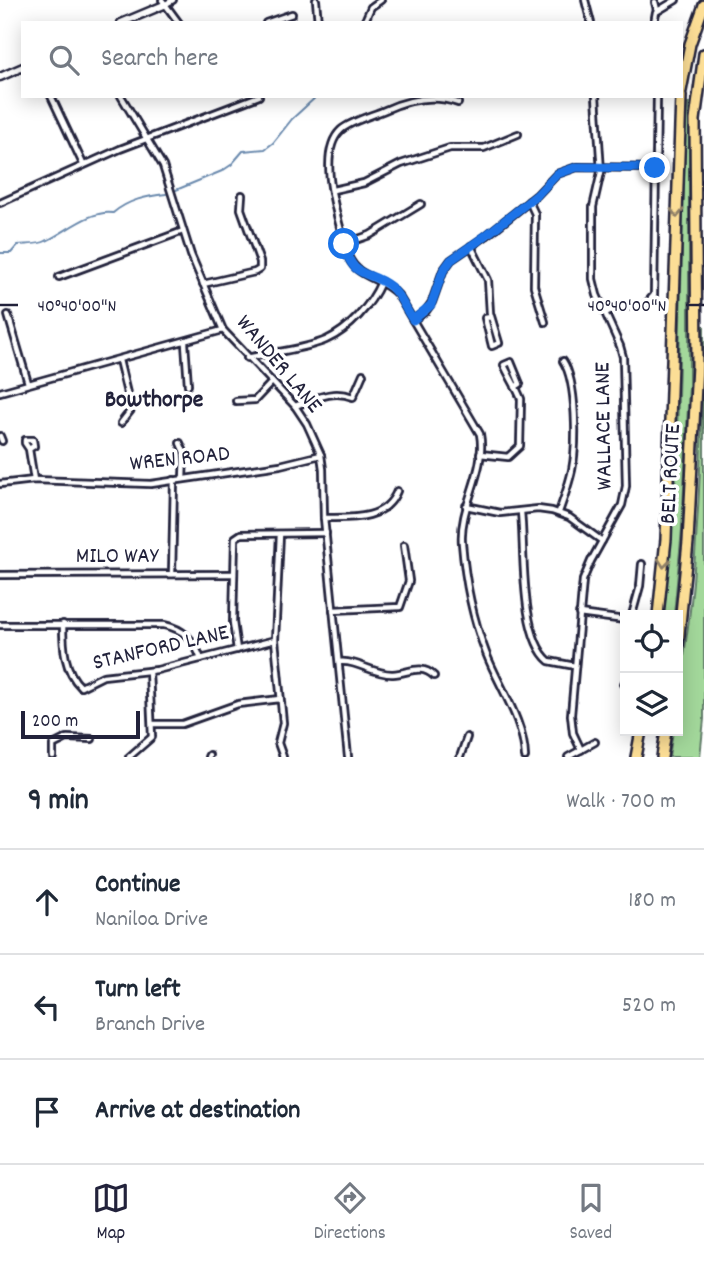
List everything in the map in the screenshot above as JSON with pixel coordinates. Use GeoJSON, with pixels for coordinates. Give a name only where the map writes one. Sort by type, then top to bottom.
{"type":"FeatureCollection","features":[{"type":"Feature","properties":{"kind":"highway"},"geometry":{"type":"LineString","coordinates":[[690,44],[701,0]]}},
{"type":"Feature","properties":{"kind":"highway","name":"BELT ROUTE"},"geometry":{"type":"LineString","coordinates":[[683,83],[690,44],[704,5]]}},
{"type":"Feature","properties":{"kind":"highway","name":"BELT ROUTE"},"geometry":{"type":"LineString","coordinates":[[681,610],[698,365],[695,120],[704,54]]}},
{"type":"Feature","properties":{"kind":"highway","name":"BELT ROUTE"},"geometry":{"type":"LineString","coordinates":[[659,610],[666,539],[681,98]]}},
{"type":"Feature","properties":{"kind":"highway"},"geometry":{"type":"LineString","coordinates":[[636,757],[640,736]]}},
{"type":"Feature","properties":{"kind":"highway"},"geometry":{"type":"LineString","coordinates":[[662,757],[665,736]]}},
{"type":"Feature","properties":{"kind":"street"},"geometry":{"type":"LineString","coordinates":[[125,21],[163,2],[173,0]]}},
{"type":"Feature","properties":{"kind":"street"},"geometry":{"type":"LineString","coordinates":[[316,0],[318,21]]}},
{"type":"Feature","properties":{"kind":"street"},"geometry":{"type":"LineString","coordinates":[[365,21],[370,7],[381,0]]}},
{"type":"Feature","properties":{"kind":"street"},"geometry":{"type":"LineString","coordinates":[[585,0],[590,21]]}},
{"type":"Feature","properties":{"kind":"street"},"geometry":{"type":"LineString","coordinates":[[654,21],[657,10],[676,0]]}},
{"type":"Feature","properties":{"kind":"street"},"geometry":{"type":"LineString","coordinates":[[163,2],[177,21]]}},
{"type":"Feature","properties":{"kind":"street"},"geometry":{"type":"LineString","coordinates":[[655,2],[657,10]]}},
{"type":"Feature","properties":{"kind":"street"},"geometry":{"type":"LineString","coordinates":[[272,21],[292,14]]}},
{"type":"Feature","properties":{"kind":"street"},"geometry":{"type":"LineString","coordinates":[[0,77],[21,68]]}},
{"type":"Feature","properties":{"kind":"street"},"geometry":{"type":"LineString","coordinates":[[52,98],[83,164]]}},
{"type":"Feature","properties":{"kind":"street","name":"WANDER LANE"},"geometry":{"type":"LineString","coordinates":[[122,98],[148,138],[167,176],[183,231],[223,330],[295,406],[307,424],[321,455],[324,518],[348,757]]}},
{"type":"Feature","properties":{"kind":"street"},"geometry":{"type":"LineString","coordinates":[[0,203],[83,164],[253,98]]}},
{"type":"Feature","properties":{"kind":"street","name":"WALLACE LANE"},"geometry":{"type":"LineString","coordinates":[[581,750],[571,720],[579,614],[585,575],[622,505],[626,490],[623,357],[595,291],[593,275],[593,205],[600,184],[601,168],[596,98]]}},
{"type":"Feature","properties":{"kind":"street"},"geometry":{"type":"LineString","coordinates":[[605,313],[619,307],[642,306],[650,302],[654,289],[657,98]]}},
{"type":"Feature","properties":{"kind":"street"},"geometry":{"type":"LineString","coordinates":[[458,103],[429,99],[405,102],[339,132],[329,153],[328,169],[348,258],[356,269],[381,282],[398,295],[476,426],[481,439],[462,541],[473,611],[487,657],[521,730],[525,757]]}},
{"type":"Feature","properties":{"kind":"street"},"geometry":{"type":"LineString","coordinates":[[333,190],[364,183],[401,164],[450,148],[484,148],[518,134]]}},
{"type":"Feature","properties":{"kind":"street"},"geometry":{"type":"LineString","coordinates":[[413,320],[431,305],[448,263],[529,201],[563,171],[577,167],[655,168]]}},
{"type":"Feature","properties":{"kind":"street"},"geometry":{"type":"LineString","coordinates":[[203,284],[260,269],[260,262],[241,209],[242,195]]}},
{"type":"Feature","properties":{"kind":"street"},"geometry":{"type":"LineString","coordinates":[[529,201],[535,214],[534,286],[545,322]]}},
{"type":"Feature","properties":{"kind":"street"},"geometry":{"type":"LineString","coordinates":[[344,244],[370,235],[421,204]]}},
{"type":"Feature","properties":{"kind":"street"},"geometry":{"type":"LineString","coordinates":[[59,277],[183,231]]}},
{"type":"Feature","properties":{"kind":"street"},"geometry":{"type":"LineString","coordinates":[[471,246],[488,280],[490,315],[499,343],[492,346],[485,318],[490,315]]}},
{"type":"Feature","properties":{"kind":"street"},"geometry":{"type":"LineString","coordinates":[[247,358],[318,343],[334,336],[372,301],[381,282]]}},
{"type":"Feature","properties":{"kind":"street"},"geometry":{"type":"LineString","coordinates":[[8,314],[28,383]]}},
{"type":"Feature","properties":{"kind":"street"},"geometry":{"type":"LineString","coordinates":[[0,392],[185,343],[223,330]]}},
{"type":"Feature","properties":{"kind":"street"},"geometry":{"type":"LineString","coordinates":[[185,343],[188,385]]}},
{"type":"Feature","properties":{"kind":"street"},"geometry":{"type":"LineString","coordinates":[[119,360],[131,410],[121,423]]}},
{"type":"Feature","properties":{"kind":"street"},"geometry":{"type":"LineString","coordinates":[[559,512],[573,461],[573,385],[570,372],[563,361]]}},
{"type":"Feature","properties":{"kind":"street"},"geometry":{"type":"LineString","coordinates":[[480,454],[504,458],[512,456],[518,450],[521,437],[520,395],[514,387],[505,365],[511,362],[520,384],[514,387]]}},
{"type":"Feature","properties":{"kind":"street"},"geometry":{"type":"LineString","coordinates":[[295,406],[334,393],[352,397],[363,374]]}},
{"type":"Feature","properties":{"kind":"street"},"geometry":{"type":"LineString","coordinates":[[236,401],[255,400],[272,382]]}},
{"type":"Feature","properties":{"kind":"street"},"geometry":{"type":"LineString","coordinates":[[180,443],[184,452],[183,479]]}},
{"type":"Feature","properties":{"kind":"street"},"geometry":{"type":"LineString","coordinates":[[29,449],[34,480]]}},
{"type":"Feature","properties":{"kind":"street","name":"WREN ROAD"},"geometry":{"type":"LineString","coordinates":[[0,484],[34,480],[139,485],[280,465],[321,455]]}},
{"type":"Feature","properties":{"kind":"street"},"geometry":{"type":"LineString","coordinates":[[172,574],[174,481]]}},
{"type":"Feature","properties":{"kind":"street"},"geometry":{"type":"LineString","coordinates":[[324,518],[371,516],[388,505],[397,491]]}},
{"type":"Feature","properties":{"kind":"street"},"geometry":{"type":"LineString","coordinates":[[467,506],[495,513],[541,509],[559,512],[602,541]]}},
{"type":"Feature","properties":{"kind":"street"},"geometry":{"type":"LineString","coordinates":[[521,512],[525,590],[538,648],[549,661],[575,666]]}},
{"type":"Feature","properties":{"kind":"street"},"geometry":{"type":"LineString","coordinates":[[237,650],[233,626],[236,536],[326,533]]}},
{"type":"Feature","properties":{"kind":"street"},"geometry":{"type":"LineString","coordinates":[[280,534],[275,640],[283,723],[278,741],[283,757]]}},
{"type":"Feature","properties":{"kind":"street"},"geometry":{"type":"LineString","coordinates":[[333,610],[400,607],[409,581],[404,545]]}},
{"type":"Feature","properties":{"kind":"street"},"geometry":{"type":"LineString","coordinates":[[633,610],[642,564]]}},
{"type":"Feature","properties":{"kind":"street","name":"MILO WAY"},"geometry":{"type":"LineString","coordinates":[[0,575],[234,574]]}},
{"type":"Feature","properties":{"kind":"street"},"geometry":{"type":"LineString","coordinates":[[579,614],[620,619]]}},
{"type":"Feature","properties":{"kind":"street","name":"STANFORD LANE"},"geometry":{"type":"LineString","coordinates":[[63,624],[64,656],[81,687],[103,676],[149,671],[275,640]]}},
{"type":"Feature","properties":{"kind":"street"},"geometry":{"type":"LineString","coordinates":[[0,625],[172,626],[191,639],[201,659]]}},
{"type":"Feature","properties":{"kind":"street"},"geometry":{"type":"LineString","coordinates":[[339,662],[349,662],[389,674],[422,669],[434,676]]}},
{"type":"Feature","properties":{"kind":"street"},"geometry":{"type":"LineString","coordinates":[[130,757],[151,741],[149,671]]}},
{"type":"Feature","properties":{"kind":"street"},"geometry":{"type":"LineString","coordinates":[[152,724],[183,724],[238,704],[280,699]]}},
{"type":"Feature","properties":{"kind":"street"},"geometry":{"type":"LineString","coordinates":[[460,757],[467,737]]}},
{"type":"Feature","properties":{"kind":"street"},"geometry":{"type":"LineString","coordinates":[[53,757],[53,745],[65,739],[92,738]]}},
{"type":"Feature","properties":{"kind":"street"},"geometry":{"type":"LineString","coordinates":[[568,757],[595,742]]}},
{"type":"Feature","properties":{"kind":"green space"},"geometry":{"type":"Polygon","coordinates":[[[689,103],[689,385],[682,529],[674,610],[664,610],[676,473],[689,103]]]}},
{"type":"Feature","properties":{"kind":"green space"},"geometry":{"type":"Polygon","coordinates":[[[704,325],[704,719],[700,757],[669,757],[672,736],[683,736],[683,667],[693,582],[701,453],[704,325]]]}},
{"type":"Feature","properties":{"kind":"waterway"},"geometry":{"type":"LineString","coordinates":[[176,190],[222,171],[243,151],[265,149],[315,98]]}},
{"type":"Feature","properties":{"kind":"waterway"},"geometry":{"type":"LineString","coordinates":[[0,253],[11,253],[18,245],[43,242],[87,218],[113,213],[138,199],[166,194]]}},
{"type":"Feature","properties":{"kind":"district","name":"Bowthorpe"},"geometry":{"type":"Point","coordinates":[154,401]}},
{"type":"Feature","properties":{"kind":"route"},"geometry":{"type":"LineString","coordinates":[[344,244],[353,266],[391,288],[413,320],[431,305],[446,265],[537,195],[557,174],[577,167],[655,168]]}}]}
